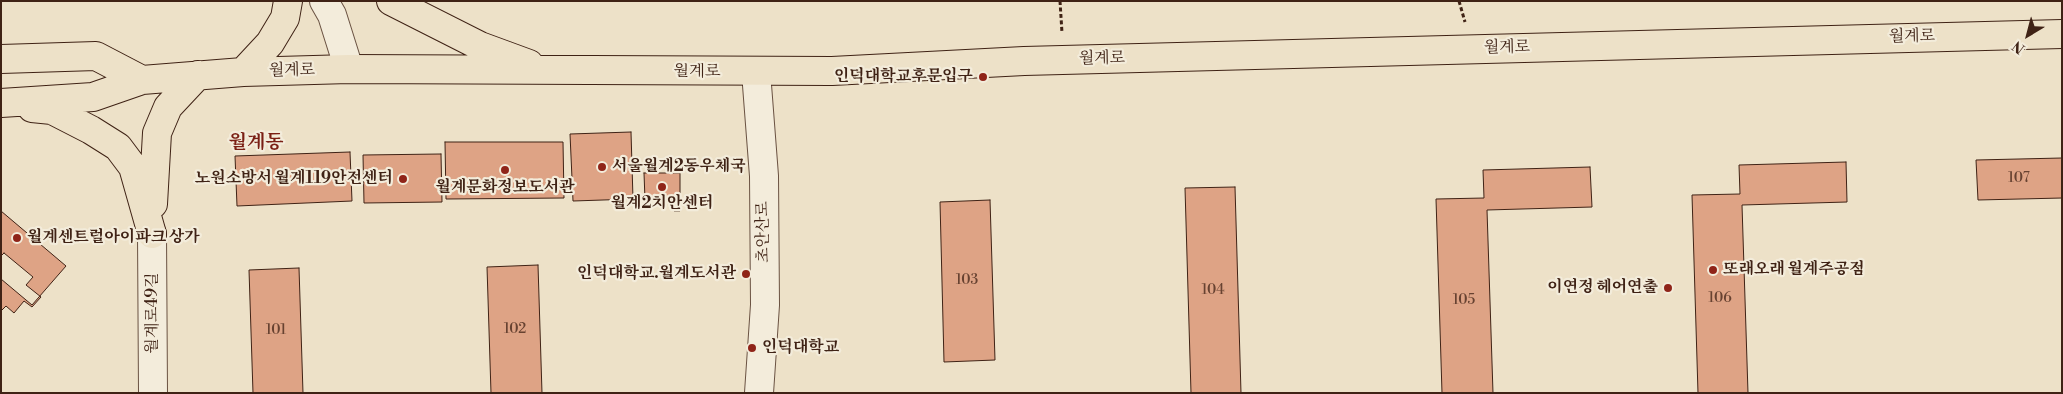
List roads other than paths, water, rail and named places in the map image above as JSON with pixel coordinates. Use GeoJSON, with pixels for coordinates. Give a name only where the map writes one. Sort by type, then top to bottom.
{"type":"FeatureCollection","features":[{"type":"Feature","properties":{"kind":"main road"},"geometry":{"type":"LineString","coordinates":[[243,72],[270,43],[285,18],[288,1]]}},
{"type":"Feature","properties":{"kind":"main road"},"geometry":{"type":"LineString","coordinates":[[391,1],[480,46],[547,71]]}},
{"type":"Feature","properties":{"kind":"main road","name":"월계로"},"geometry":{"type":"LineString","coordinates":[[1,104],[93,97],[142,80],[243,72],[349,69],[832,71],[1024,61],[2062,34]]}},
{"type":"Feature","properties":{"kind":"main road"},"geometry":{"type":"LineString","coordinates":[[1,59],[96,56],[142,80]]}},
{"type":"Feature","properties":{"kind":"main road"},"geometry":{"type":"LineString","coordinates":[[152,234],[157,133],[168,107],[198,75]]}},
{"type":"Feature","properties":{"kind":"main road"},"geometry":{"type":"LineString","coordinates":[[1,104],[52,110],[92,130],[118,147],[133,168],[152,234]]}},
{"type":"Feature","properties":{"kind":"street"},"geometry":{"type":"LineString","coordinates":[[324,1],[332,15],[349,69]]}},
{"type":"Feature","properties":{"kind":"street","name":"초안산로"},"geometry":{"type":"LineString","coordinates":[[756,72],[764,176],[765,305],[759,393]]}},
{"type":"Feature","properties":{"kind":"street","name":"월계로49길"},"geometry":{"type":"LineString","coordinates":[[152,234],[153,393]]}},
{"type":"Feature","properties":{"kind":"place","name":"인덕대학교후문입구"},"geometry":{"type":"Point","coordinates":[983,77]}},
{"type":"Feature","properties":{"kind":"place","name":"서울월계2동우체국"},"geometry":{"type":"Point","coordinates":[602,167]}},
{"type":"Feature","properties":{"kind":"place","name":"월계문화정보도서관"},"geometry":{"type":"Point","coordinates":[505,170]}},
{"type":"Feature","properties":{"kind":"place","name":"노원소방서 월계119안전센터"},"geometry":{"type":"Point","coordinates":[403,179]}},
{"type":"Feature","properties":{"kind":"place","name":"월계2치안센터"},"geometry":{"type":"Point","coordinates":[662,187]}},
{"type":"Feature","properties":{"kind":"place","name":"월계센트럴아이파크 상가"},"geometry":{"type":"Point","coordinates":[17,238]}},
{"type":"Feature","properties":{"kind":"place","name":"또래오래 월계주공점"},"geometry":{"type":"Point","coordinates":[1713,270]}},
{"type":"Feature","properties":{"kind":"place","name":"인덕대학교.월계도서관"},"geometry":{"type":"Point","coordinates":[746,274]}},
{"type":"Feature","properties":{"kind":"place","name":"이연정 헤어연출"},"geometry":{"type":"Point","coordinates":[1668,288]}},
{"type":"Feature","properties":{"kind":"place","name":"인덕대학교"},"geometry":{"type":"Point","coordinates":[752,348]}},
{"type":"Feature","properties":{"kind":"district","name":"월계동"},"geometry":{"type":"Point","coordinates":[256,143]}}]}
